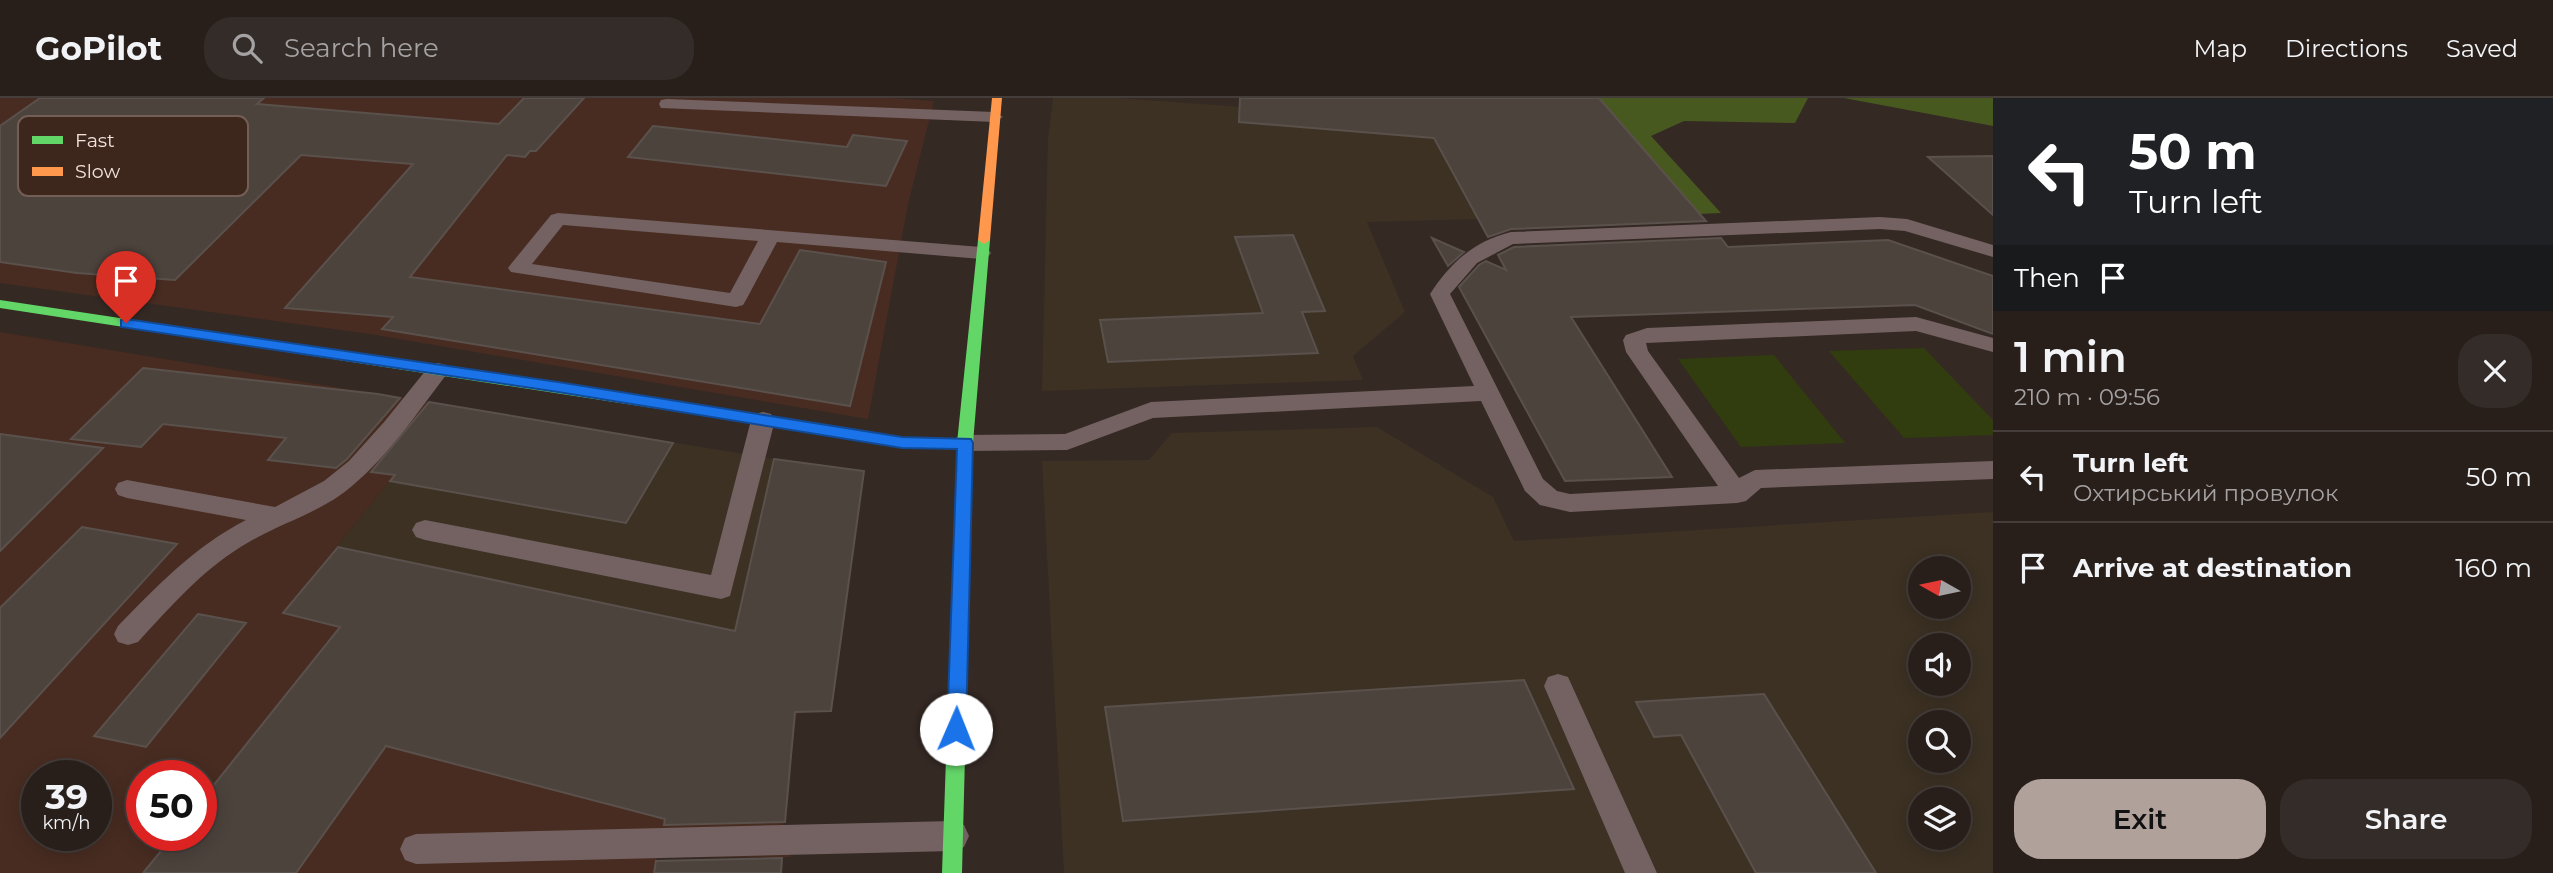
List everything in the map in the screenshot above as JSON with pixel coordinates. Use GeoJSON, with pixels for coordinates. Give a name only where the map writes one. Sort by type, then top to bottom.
{"type":"FeatureCollection","features":[{"type":"Feature","properties":{"kind":"main road"},"geometry":{"type":"LineString","coordinates":[[952,873],[965,443],[996,107]]}},
{"type":"Feature","properties":{"kind":"main road"},"geometry":{"type":"LineString","coordinates":[[0,304],[902,443],[965,443]]}},
{"type":"Feature","properties":{"kind":"lane"},"geometry":{"type":"LineString","coordinates":[[670,98],[667,104],[996,107]]}},
{"type":"Feature","properties":{"kind":"lane"},"geometry":{"type":"LineString","coordinates":[[949,98],[996,107]]}},
{"type":"Feature","properties":{"kind":"lane"},"geometry":{"type":"LineString","coordinates":[[770,237],[736,300],[518,268],[558,219],[981,253]]}},
{"type":"Feature","properties":{"kind":"lane"},"geometry":{"type":"LineString","coordinates":[[1993,251],[1907,225],[1880,223],[1511,238],[1490,244],[1453,273],[1440,294],[1534,485],[1549,498],[1570,502],[1737,494],[1755,479],[1993,470]]}},
{"type":"Feature","properties":{"kind":"lane"},"geometry":{"type":"LineString","coordinates":[[1737,494],[1637,352],[1634,340],[1647,335],[1916,324],[1993,345]]}},
{"type":"Feature","properties":{"kind":"lane"},"geometry":{"type":"LineString","coordinates":[[128,634],[176,584],[239,535],[279,517],[342,481],[380,443],[438,370]]}},
{"type":"Feature","properties":{"kind":"lane"},"geometry":{"type":"LineString","coordinates":[[965,443],[1067,442],[1151,410],[1490,394]]}},
{"type":"Feature","properties":{"kind":"lane"},"geometry":{"type":"LineString","coordinates":[[425,530],[721,588],[763,420]]}},
{"type":"Feature","properties":{"kind":"lane"},"geometry":{"type":"LineString","coordinates":[[127,489],[279,517]]}},
{"type":"Feature","properties":{"kind":"lane"},"geometry":{"type":"LineString","coordinates":[[1558,686],[1641,873]]}},
{"type":"Feature","properties":{"kind":"lane"},"geometry":{"type":"LineString","coordinates":[[416,849],[953,836]]}},
{"type":"Feature","properties":{"kind":"shaded area"},"geometry":{"type":"Polygon","coordinates":[[[0,98],[892,98],[934,101],[908,204],[868,419],[370,334],[0,283],[0,98]]]}},
{"type":"Feature","properties":{"kind":"shaded area"},"geometry":{"type":"Polygon","coordinates":[[[1053,98],[1118,98],[1425,120],[1478,219],[1367,222],[1405,312],[1353,356],[1363,380],[1042,391],[1048,138],[1053,98]]]}},
{"type":"Feature","properties":{"kind":"shaded area"},"geometry":{"type":"Polygon","coordinates":[[[0,332],[450,406],[283,613],[725,717],[797,712],[781,840],[791,857],[657,857],[654,873],[0,873],[0,332]]]}},
{"type":"Feature","properties":{"kind":"shaded area"},"geometry":{"type":"Polygon","coordinates":[[[450,406],[774,459],[864,471],[831,711],[725,717],[283,613],[450,406]]]}},
{"type":"Feature","properties":{"kind":"shaded area"},"geometry":{"type":"Polygon","coordinates":[[[1377,427],[1493,497],[1514,541],[1993,512],[1993,873],[1064,873],[1042,461],[1149,460],[1172,433],[1377,427]]]}},
{"type":"Feature","properties":{"kind":"green space"},"geometry":{"type":"Polygon","coordinates":[[[1599,98],[1808,98],[1795,123],[1684,121],[1651,136],[1721,213],[1699,214],[1599,98]]]}},
{"type":"Feature","properties":{"kind":"green space"},"geometry":{"type":"Polygon","coordinates":[[[1844,98],[1993,98],[1993,126],[1844,98]]]}},
{"type":"Feature","properties":{"kind":"green space"},"geometry":{"type":"Polygon","coordinates":[[[1924,348],[1993,420],[1993,435],[1904,438],[1829,351],[1924,348]]]}},
{"type":"Feature","properties":{"kind":"green space"},"geometry":{"type":"Polygon","coordinates":[[[1774,355],[1845,443],[1741,447],[1678,359],[1774,355]]]}},
{"type":"Feature","properties":{"kind":"building"},"geometry":{"type":"Polygon","coordinates":[[[40,98],[264,98],[257,104],[499,124],[524,98],[584,98],[536,151],[530,151],[525,157],[507,155],[410,277],[760,324],[800,250],[886,262],[850,406],[382,329],[393,317],[285,308],[413,164],[301,155],[175,280],[77,273],[0,262],[0,126],[40,98]]]}},
{"type":"Feature","properties":{"kind":"building"},"geometry":{"type":"Polygon","coordinates":[[[1240,98],[1599,98],[1706,221],[1511,229],[1488,237],[1434,138],[1239,122],[1240,98]]]}},
{"type":"Feature","properties":{"kind":"building"},"geometry":{"type":"Polygon","coordinates":[[[653,126],[847,147],[853,135],[907,141],[886,186],[628,157],[653,126]]]}},
{"type":"Feature","properties":{"kind":"building"},"geometry":{"type":"Polygon","coordinates":[[[1993,156],[1993,215],[1928,157],[1993,156]]]}},
{"type":"Feature","properties":{"kind":"building"},"geometry":{"type":"Polygon","coordinates":[[[1293,235],[1325,311],[1302,312],[1318,353],[1108,362],[1100,320],[1263,313],[1235,237],[1293,235]]]}},
{"type":"Feature","properties":{"kind":"building"},"geometry":{"type":"Polygon","coordinates":[[[1432,238],[1464,252],[1448,266],[1432,238]]]}},
{"type":"Feature","properties":{"kind":"building"},"geometry":{"type":"Polygon","coordinates":[[[1721,238],[1728,247],[1888,240],[1993,276],[1993,334],[1915,305],[1571,317],[1672,477],[1565,481],[1459,287],[1486,261],[1506,270],[1498,255],[1514,247],[1721,238]]]}},
{"type":"Feature","properties":{"kind":"building"},"geometry":{"type":"Polygon","coordinates":[[[143,368],[400,398],[336,468],[268,460],[286,438],[163,424],[141,447],[71,439],[143,368]]]}},
{"type":"Feature","properties":{"kind":"building"},"geometry":{"type":"Polygon","coordinates":[[[429,402],[673,443],[626,523],[390,481],[395,475],[371,472],[429,402]]]}},
{"type":"Feature","properties":{"kind":"building"},"geometry":{"type":"Polygon","coordinates":[[[0,434],[103,448],[0,551],[0,434]]]}},
{"type":"Feature","properties":{"kind":"building"},"geometry":{"type":"Polygon","coordinates":[[[774,459],[864,471],[831,711],[795,712],[785,822],[664,825],[665,819],[386,746],[296,873],[143,873],[161,851],[217,851],[217,781],[340,627],[283,613],[338,547],[735,631],[774,459]]]}},
{"type":"Feature","properties":{"kind":"building"},"geometry":{"type":"Polygon","coordinates":[[[82,527],[177,544],[0,738],[0,608],[82,527]]]}},
{"type":"Feature","properties":{"kind":"building"},"geometry":{"type":"Polygon","coordinates":[[[198,614],[246,623],[146,747],[94,736],[198,614]]]}},
{"type":"Feature","properties":{"kind":"building"},"geometry":{"type":"Polygon","coordinates":[[[1524,680],[1574,789],[1123,821],[1105,707],[1524,680]]]}},
{"type":"Feature","properties":{"kind":"building"},"geometry":{"type":"Polygon","coordinates":[[[1764,694],[1876,873],[1756,873],[1681,735],[1654,737],[1636,702],[1764,694]]]}},
{"type":"Feature","properties":{"kind":"building"},"geometry":{"type":"Polygon","coordinates":[[[782,858],[781,873],[654,873],[656,861],[782,858]]]}},
{"type":"Feature","properties":{"kind":"traffic: fast"},"geometry":{"type":"LineString","coordinates":[[952,873],[965,443],[984,240]]}},
{"type":"Feature","properties":{"kind":"traffic: fast"},"geometry":{"type":"LineString","coordinates":[[0,304],[731,415]]}},
{"type":"Feature","properties":{"kind":"traffic: slow"},"geometry":{"type":"LineString","coordinates":[[984,240],[997,98]]}},
{"type":"Feature","properties":{"kind":"traffic: slow"},"geometry":{"type":"LineString","coordinates":[[731,415],[903,443],[965,443]]}},
{"type":"Feature","properties":{"kind":"route"},"geometry":{"type":"LineString","coordinates":[[126,323],[558,387],[902,443],[965,443],[956,729]]}}]}
